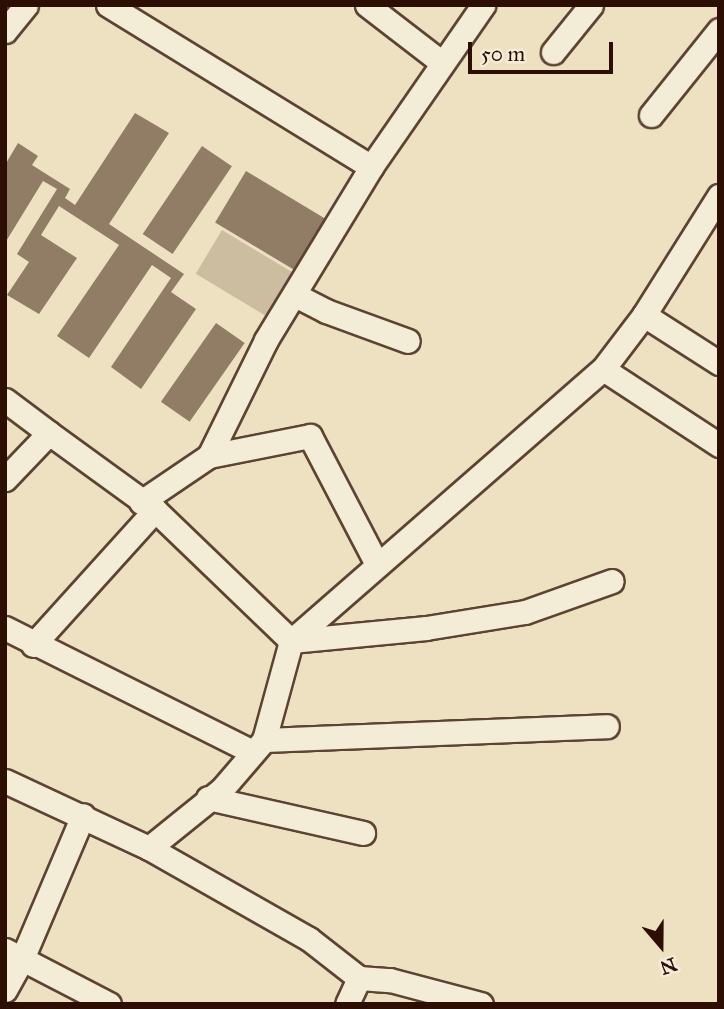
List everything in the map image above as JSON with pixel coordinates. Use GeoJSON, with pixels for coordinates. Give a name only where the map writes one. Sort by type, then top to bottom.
{"type":"FeatureCollection","features":[{"type":"Feature","properties":{"kind":"street"},"geometry":{"type":"LineString","coordinates":[[5,31],[26,5]]}},
{"type":"Feature","properties":{"kind":"street"},"geometry":{"type":"LineString","coordinates":[[108,5],[371,167]]}},
{"type":"Feature","properties":{"kind":"street"},"geometry":{"type":"LineString","coordinates":[[367,5],[441,62]]}},
{"type":"Feature","properties":{"kind":"street"},"geometry":{"type":"LineString","coordinates":[[33,645],[148,506],[209,456],[266,340],[371,167],[441,62],[483,5]]}},
{"type":"Feature","properties":{"kind":"street"},"geometry":{"type":"LineString","coordinates":[[553,52],[591,5]]}},
{"type":"Feature","properties":{"kind":"street"},"geometry":{"type":"LineString","coordinates":[[651,116],[719,30]]}},
{"type":"Feature","properties":{"kind":"street"},"geometry":{"type":"LineString","coordinates":[[149,848],[222,789],[258,746],[291,641],[603,369],[712,221],[719,196]]}},
{"type":"Feature","properties":{"kind":"street"},"geometry":{"type":"LineString","coordinates":[[295,295],[326,311],[408,341]]}},
{"type":"Feature","properties":{"kind":"street"},"geometry":{"type":"LineString","coordinates":[[644,314],[719,363]]}},
{"type":"Feature","properties":{"kind":"street"},"geometry":{"type":"LineString","coordinates":[[603,369],[719,445]]}},
{"type":"Feature","properties":{"kind":"street"},"geometry":{"type":"LineString","coordinates":[[5,400],[148,506],[291,641],[426,628],[525,612],[611,581]]}},
{"type":"Feature","properties":{"kind":"street"},"geometry":{"type":"LineString","coordinates":[[5,479],[50,433]]}},
{"type":"Feature","properties":{"kind":"street"},"geometry":{"type":"LineString","coordinates":[[209,456],[310,436],[377,564]]}},
{"type":"Feature","properties":{"kind":"street"},"geometry":{"type":"LineString","coordinates":[[5,628],[33,645],[258,746],[607,726]]}},
{"type":"Feature","properties":{"kind":"street"},"geometry":{"type":"LineString","coordinates":[[5,781],[149,848],[309,939],[359,978],[390,980],[481,1004]]}},
{"type":"Feature","properties":{"kind":"street"},"geometry":{"type":"LineString","coordinates":[[208,798],[363,833]]}},
{"type":"Feature","properties":{"kind":"street"},"geometry":{"type":"LineString","coordinates":[[5,990],[14,954],[83,815]]}},
{"type":"Feature","properties":{"kind":"street"},"geometry":{"type":"LineString","coordinates":[[14,954],[109,1004]]}},
{"type":"Feature","properties":{"kind":"street"},"geometry":{"type":"LineString","coordinates":[[347,1004],[359,978]]}},
{"type":"Feature","properties":{"kind":"shaded area"},"geometry":{"type":"Polygon","coordinates":[[[222,230],[292,272],[266,316],[196,274],[222,230]]]}},
{"type":"Feature","properties":{"kind":"building"},"geometry":{"type":"Polygon","coordinates":[[[135,113],[169,133],[109,224],[184,274],[171,292],[196,309],[141,389],[111,367],[171,278],[152,265],[89,358],[57,336],[119,245],[59,206],[41,235],[77,258],[39,314],[7,295],[29,262],[17,254],[57,189],[43,181],[5,243],[5,165],[18,143],[38,156],[32,165],[70,189],[65,198],[75,205],[135,113]]]}},
{"type":"Feature","properties":{"kind":"building"},"geometry":{"type":"Polygon","coordinates":[[[202,146],[232,166],[173,254],[143,234],[202,146]]]}},
{"type":"Feature","properties":{"kind":"building"},"geometry":{"type":"Polygon","coordinates":[[[246,171],[327,219],[296,271],[215,222],[246,171]]]}},
{"type":"Feature","properties":{"kind":"building"},"geometry":{"type":"Polygon","coordinates":[[[216,323],[245,343],[190,422],[161,402],[216,323]]]}}]}
